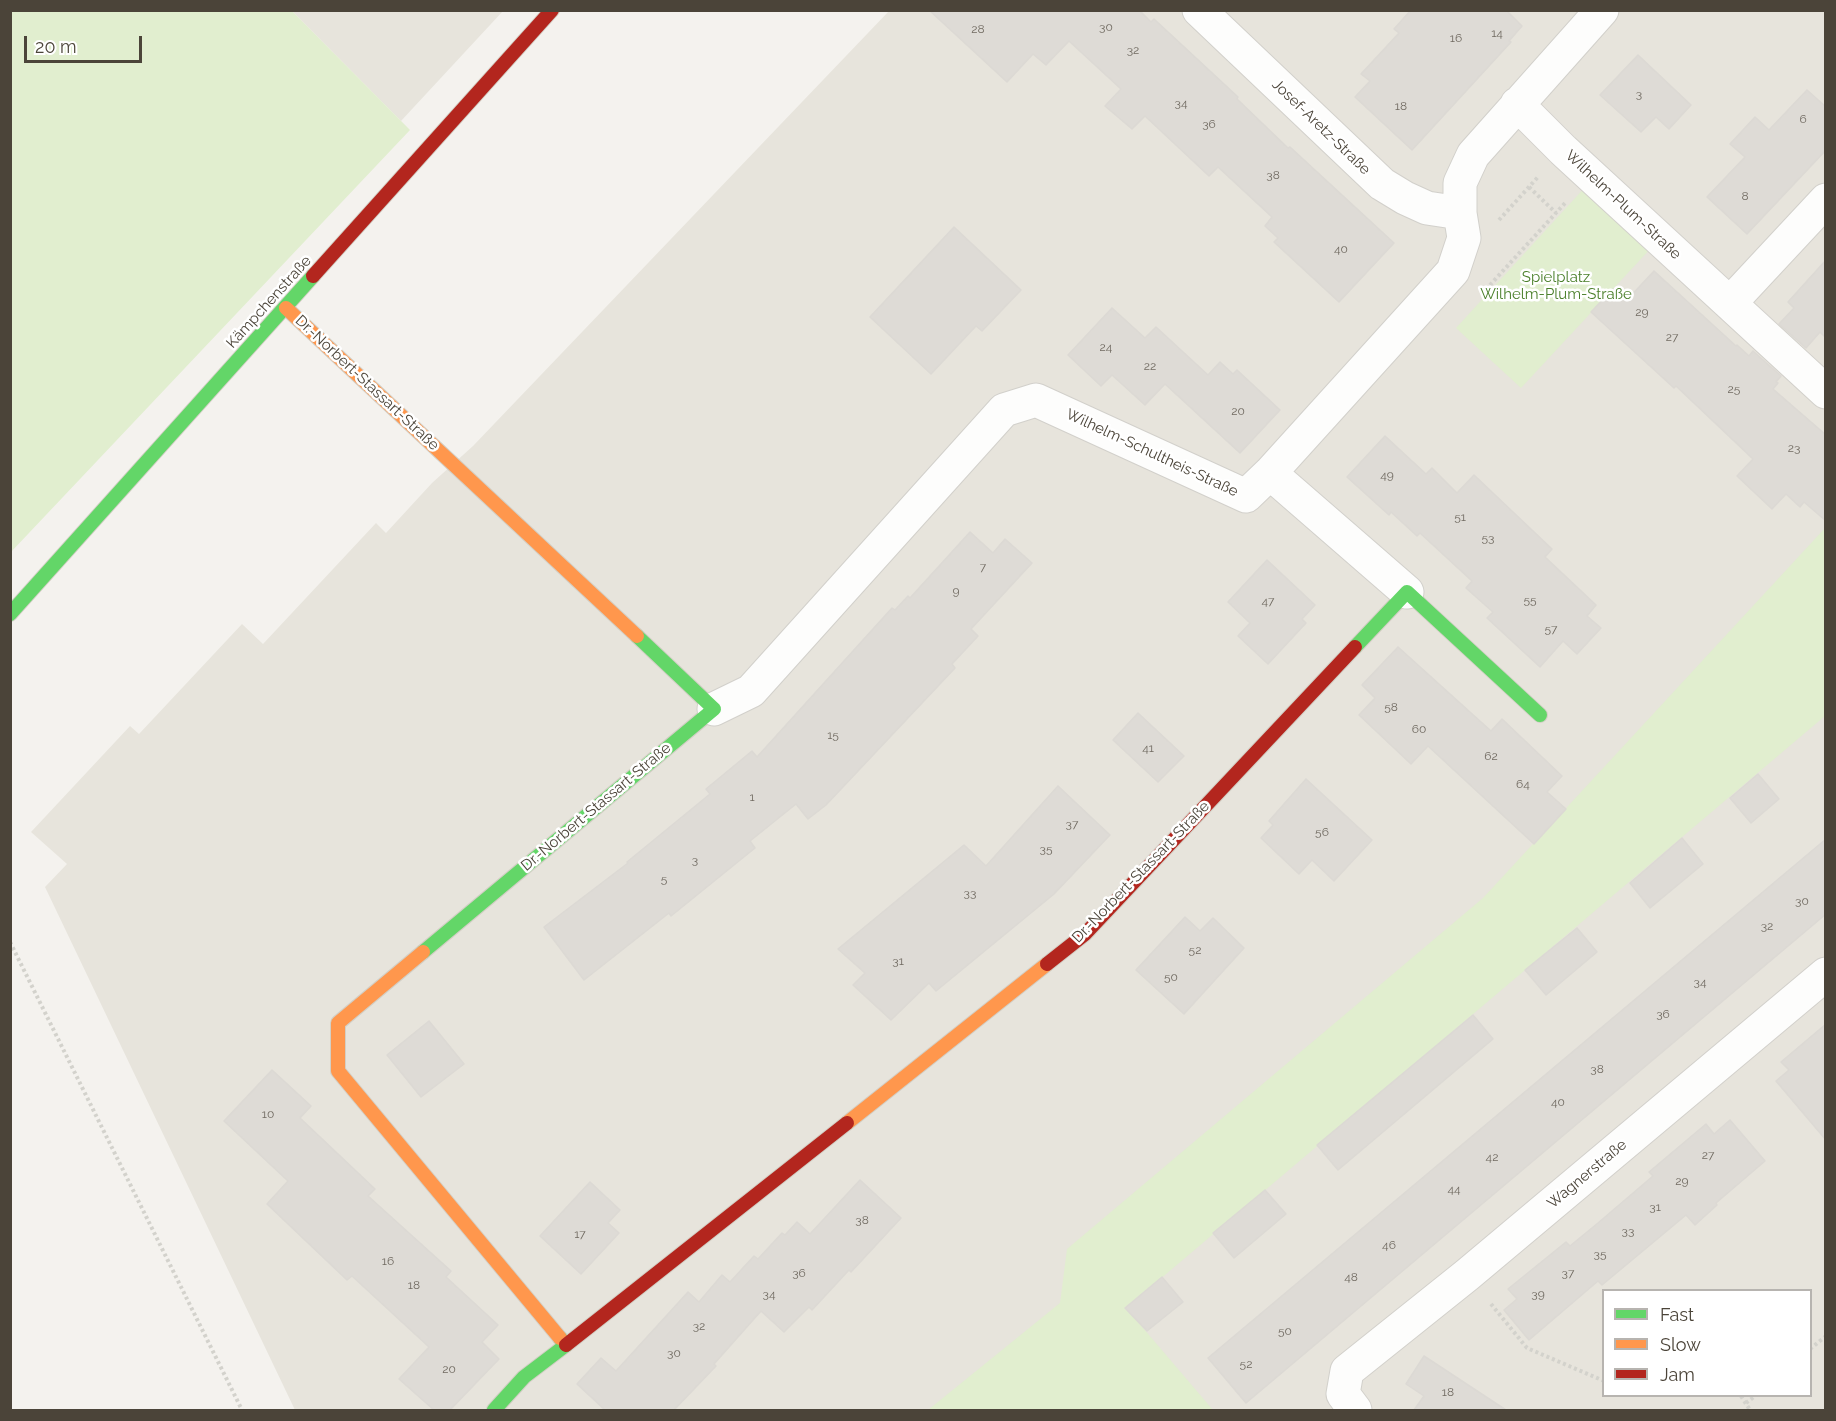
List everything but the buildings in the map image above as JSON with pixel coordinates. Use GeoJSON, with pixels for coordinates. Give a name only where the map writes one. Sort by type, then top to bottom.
{"type":"FeatureCollection","features":[{"type":"Feature","properties":{"kind":"street","name":"Kämpchenstraße"},"geometry":{"type":"LineString","coordinates":[[10,615],[552,10]]}},
{"type":"Feature","properties":{"kind":"street","name":"Josef-Aretz-Straße"},"geometry":{"type":"LineString","coordinates":[[1199,10],[1382,184],[1427,208],[1460,213]]}},
{"type":"Feature","properties":{"kind":"street","name":"Wilhelm-Schultheis-Straße"},"geometry":{"type":"LineString","coordinates":[[714,709],[751,691],[1004,410],[1036,400],[1245,496],[1270,473],[1453,271],[1464,238],[1460,213],[1460,183],[1473,155],[1602,10]]}},
{"type":"Feature","properties":{"kind":"street","name":"Wilhelm-Plum-Straße"},"geometry":{"type":"LineString","coordinates":[[1517,104],[1563,150],[1826,392]]}},
{"type":"Feature","properties":{"kind":"street"},"geometry":{"type":"LineString","coordinates":[[1730,303],[1826,200]]}},
{"type":"Feature","properties":{"kind":"street","name":"Dr.-Norbert-Stassart-Straße"},"geometry":{"type":"LineString","coordinates":[[286,308],[714,709],[338,1023],[338,1071],[566,1345]]}},
{"type":"Feature","properties":{"kind":"street"},"geometry":{"type":"LineString","coordinates":[[1270,473],[1407,592],[1540,715]]}},
{"type":"Feature","properties":{"kind":"street","name":"Dr.-Norbert-Stassart-Straße"},"geometry":{"type":"LineString","coordinates":[[494,1410],[524,1377],[1085,934],[1407,592]]}},
{"type":"Feature","properties":{"kind":"street","name":"Wagnerstraße"},"geometry":{"type":"LineString","coordinates":[[1355,1410],[1343,1394],[1347,1371],[1467,1275],[1826,974]]}},
{"type":"Feature","properties":{"kind":"path"},"geometry":{"type":"LineString","coordinates":[[1496,223],[1563,150]]}},
{"type":"Feature","properties":{"kind":"path"},"geometry":{"type":"LineString","coordinates":[[1498,276],[1591,175]]}},
{"type":"Feature","properties":{"kind":"path"},"geometry":{"type":"LineString","coordinates":[[1529,187],[1556,213]]}},
{"type":"Feature","properties":{"kind":"path"},"geometry":{"type":"LineString","coordinates":[[10,942],[242,1410]]}},
{"type":"Feature","properties":{"kind":"path"},"geometry":{"type":"LineString","coordinates":[[1467,1275],[1527,1348],[1602,1380]]}},
{"type":"Feature","properties":{"kind":"path"},"geometry":{"type":"LineString","coordinates":[[1812,1347],[1826,1336]]}},
{"type":"Feature","properties":{"kind":"path"},"geometry":{"type":"LineString","coordinates":[[1742,1397],[1750,1410]]}},
{"type":"Feature","properties":{"kind":"path"},"geometry":{"type":"LineString","coordinates":[[1746,1403],[1753,1397]]}},
{"type":"Feature","properties":{"kind":"shaded area"},"geometry":{"type":"Polygon","coordinates":[[[292,11],[503,11],[401,121],[292,11]]]}},
{"type":"Feature","properties":{"kind":"shaded area"},"geometry":{"type":"Polygon","coordinates":[[[889,11],[1825,11],[1825,1410],[295,1410],[45,887],[67,864],[31,832],[130,726],[139,734],[242,624],[263,644],[376,523],[386,533],[432,483],[473,446],[889,11]]]}},
{"type":"Feature","properties":{"kind":"green space"},"geometry":{"type":"Polygon","coordinates":[[[11,10],[292,11],[410,130],[11,552],[11,10]]]}},
{"type":"Feature","properties":{"kind":"green space","name":"Spielplatz Wilhelm-Plum-Straße"},"geometry":{"type":"Polygon","coordinates":[[[1588,184],[1653,246],[1521,388],[1456,328],[1588,184]]]}},
{"type":"Feature","properties":{"kind":"green space"},"geometry":{"type":"Polygon","coordinates":[[[1825,528],[1825,716],[1126,1308],[1213,1410],[928,1410],[1060,1303],[1067,1249],[1483,898],[1825,528]]]}},
{"type":"Feature","properties":{"kind":"traffic: fast"},"geometry":{"type":"LineString","coordinates":[[10,614],[313,276]]}},
{"type":"Feature","properties":{"kind":"traffic: fast"},"geometry":{"type":"LineString","coordinates":[[1355,647],[1407,592],[1540,715]]}},
{"type":"Feature","properties":{"kind":"traffic: fast"},"geometry":{"type":"LineString","coordinates":[[423,952],[714,709],[637,636]]}},
{"type":"Feature","properties":{"kind":"traffic: fast"},"geometry":{"type":"LineString","coordinates":[[494,1410],[524,1377],[566,1345],[560,1338]]}},
{"type":"Feature","properties":{"kind":"traffic: slow"},"geometry":{"type":"LineString","coordinates":[[286,308],[637,636]]}},
{"type":"Feature","properties":{"kind":"traffic: slow"},"geometry":{"type":"LineString","coordinates":[[423,952],[338,1023],[338,1071],[560,1338]]}},
{"type":"Feature","properties":{"kind":"traffic: slow"},"geometry":{"type":"LineString","coordinates":[[847,1123],[1047,964]]}},
{"type":"Feature","properties":{"kind":"traffic: jam"},"geometry":{"type":"LineString","coordinates":[[313,276],[552,10]]}},
{"type":"Feature","properties":{"kind":"traffic: jam"},"geometry":{"type":"LineString","coordinates":[[1047,964],[1085,934],[1355,647]]}},
{"type":"Feature","properties":{"kind":"traffic: jam"},"geometry":{"type":"LineString","coordinates":[[566,1345],[847,1123]]}}]}
